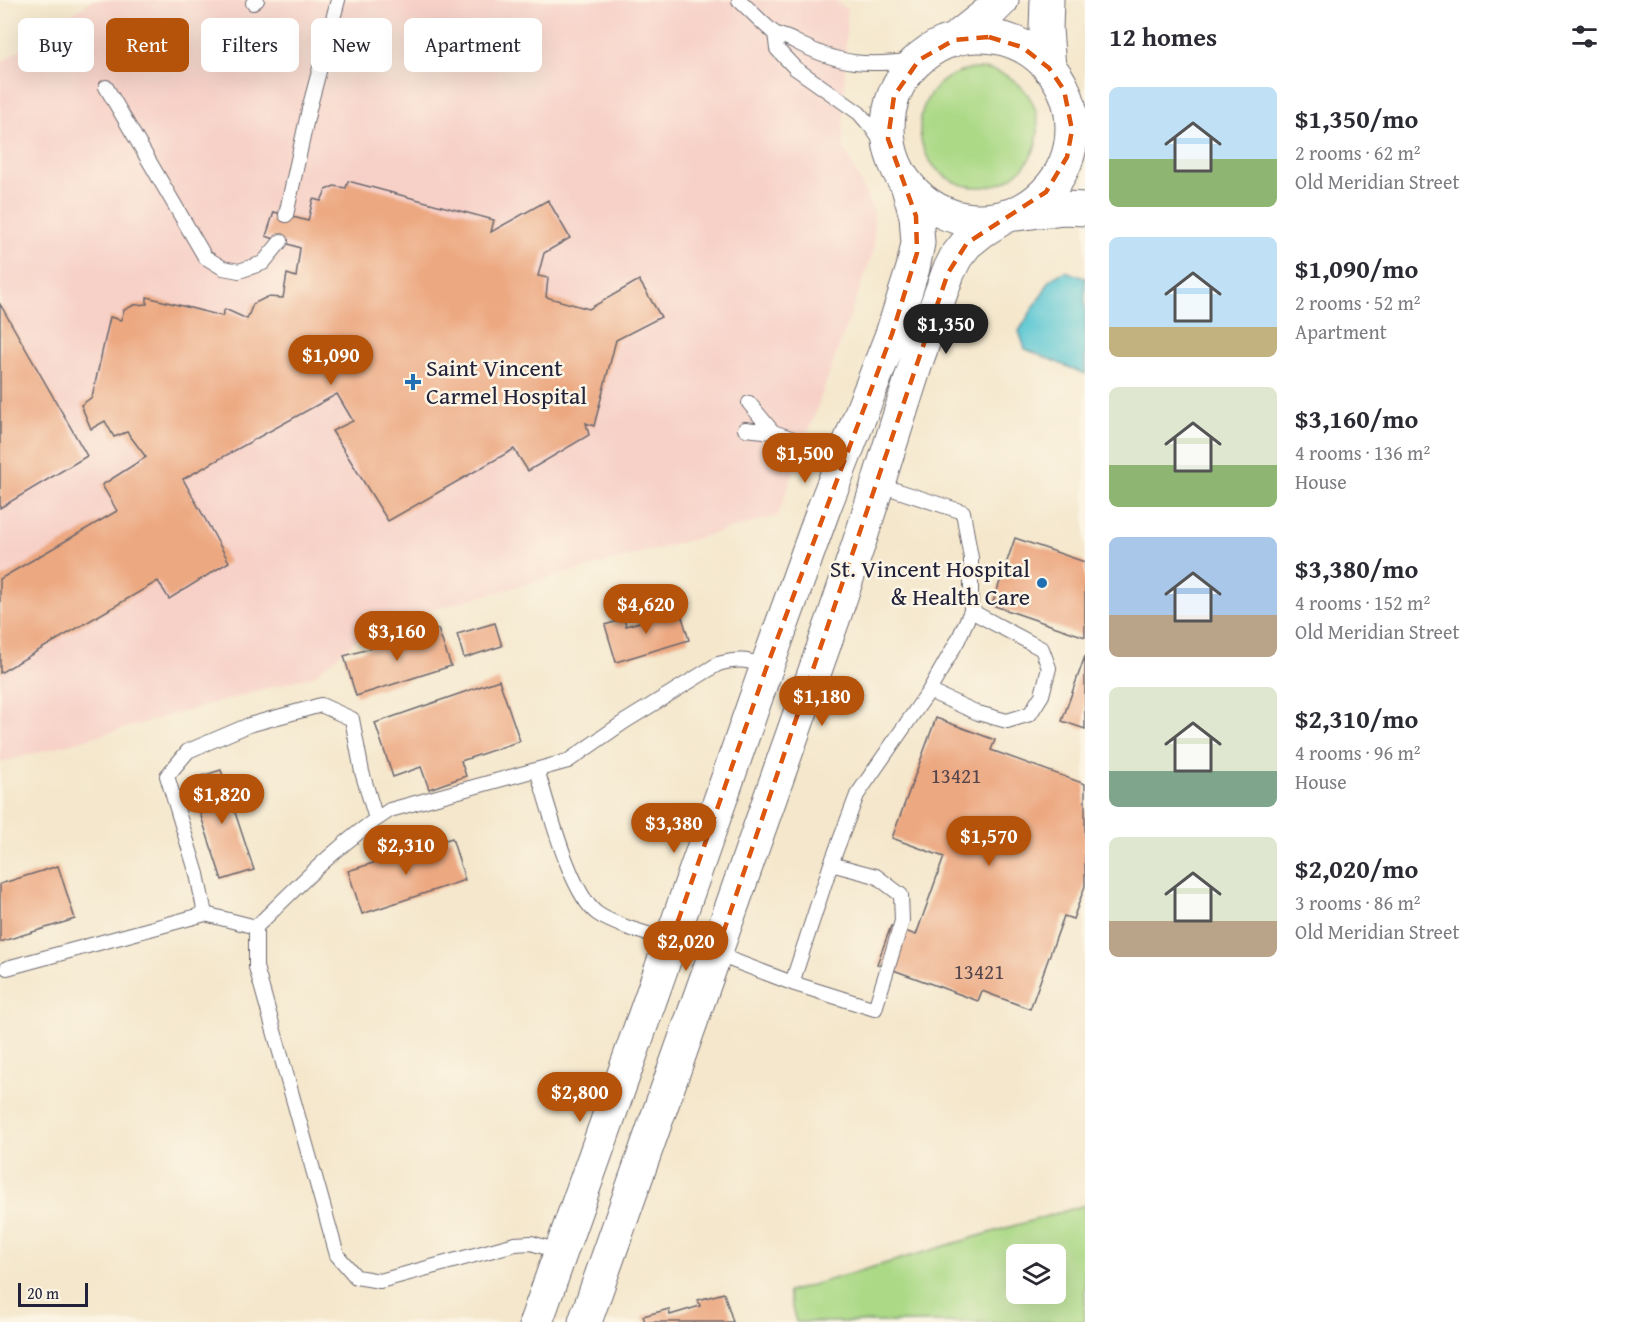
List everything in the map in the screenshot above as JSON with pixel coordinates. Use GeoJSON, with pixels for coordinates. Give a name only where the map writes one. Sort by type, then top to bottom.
{"type":"FeatureCollection","features":[{"type":"Feature","properties":{"kind":"main road"},"geometry":{"type":"LineString","coordinates":[[954,40],[1002,0]]}},
{"type":"Feature","properties":{"kind":"main road"},"geometry":{"type":"LineString","coordinates":[[1047,0],[1046,29],[1050,68]]}},
{"type":"Feature","properties":{"kind":"main road"},"geometry":{"type":"LineString","coordinates":[[536,1322],[767,666],[842,461],[892,334],[915,261],[918,243],[916,216],[888,139],[889,117],[894,96],[904,76],[919,60],[941,45],[971,37],[1006,40],[1037,56],[1050,68],[1064,90],[1078,128],[1062,170],[1055,181],[1036,201],[982,231],[967,243],[956,256],[948,273],[918,357],[861,537],[585,1322]]}},
{"type":"Feature","properties":{"kind":"main road"},"geometry":{"type":"LineString","coordinates":[[900,172],[918,196],[930,206],[959,218],[991,219],[1064,208],[1085,209]]}},
{"type":"Feature","properties":{"kind":"main road"},"geometry":{"type":"LineString","coordinates":[[842,461],[851,477],[839,539],[845,582]]}},
{"type":"Feature","properties":{"kind":"main road"},"geometry":{"type":"LineString","coordinates":[[671,941],[716,954]]}},
{"type":"Feature","properties":{"kind":"lane"},"geometry":{"type":"LineString","coordinates":[[286,215],[338,0]]}},
{"type":"Feature","properties":{"kind":"lane"},"geometry":{"type":"LineString","coordinates":[[739,0],[775,33],[833,59],[887,64],[919,60]]}},
{"type":"Feature","properties":{"kind":"lane"},"geometry":{"type":"LineString","coordinates":[[775,33],[777,49],[795,68],[859,113],[872,128],[900,172]]}},
{"type":"Feature","properties":{"kind":"lane"},"geometry":{"type":"LineString","coordinates":[[106,87],[205,257],[223,268],[239,271],[263,263],[280,241]]}},
{"type":"Feature","properties":{"kind":"lane"},"geometry":{"type":"LineString","coordinates":[[748,403],[773,432]]}},
{"type":"Feature","properties":{"kind":"lane"},"geometry":{"type":"LineString","coordinates":[[745,429],[773,432],[818,447],[842,461]]}},
{"type":"Feature","properties":{"kind":"lane"},"geometry":{"type":"LineString","coordinates":[[792,983],[831,864],[857,795],[929,691],[958,640],[971,611],[971,558],[963,512],[877,484]]}},
{"type":"Feature","properties":{"kind":"lane"},"geometry":{"type":"LineString","coordinates":[[929,691],[978,712],[1007,721],[1030,714],[1042,695],[1049,669],[1042,649],[971,611]]}},
{"type":"Feature","properties":{"kind":"lane"},"geometry":{"type":"LineString","coordinates":[[561,1252],[531,1243],[515,1244],[380,1281],[356,1277],[338,1255],[328,1221],[256,967],[256,927],[330,856],[390,810],[568,761],[624,722],[718,664],[746,660],[767,666]]}},
{"type":"Feature","properties":{"kind":"lane"},"geometry":{"type":"LineString","coordinates":[[205,914],[197,874],[167,776],[188,752],[249,725],[321,705],[352,719],[362,772],[376,819]]}},
{"type":"Feature","properties":{"kind":"lane"},"geometry":{"type":"LineString","coordinates":[[537,770],[567,864],[589,906],[598,914],[613,921],[671,941]]}},
{"type":"Feature","properties":{"kind":"lane"},"geometry":{"type":"LineString","coordinates":[[716,954],[792,983],[875,1009],[902,921],[902,896],[876,876],[831,864]]}},
{"type":"Feature","properties":{"kind":"lane"},"geometry":{"type":"LineString","coordinates":[[7,968],[205,914],[256,927]]}},
{"type":"Feature","properties":{"kind":"highlighted area"},"geometry":{"type":"Polygon","coordinates":[[[989,37],[1022,47],[1049,68],[1064,90],[1072,130],[1067,157],[1046,192],[967,243],[948,273],[716,954],[671,941],[767,666],[892,334],[917,253],[916,216],[888,139],[894,96],[919,60],[954,40],[989,37]]]}},
{"type":"Feature","properties":{"kind":"shaded area","name":"Saint Vincent Carmel Hospital"},"geometry":{"type":"Polygon","coordinates":[[[93,0],[834,0],[847,9],[843,145],[874,212],[874,249],[778,516],[373,626],[315,675],[0,763],[0,63],[18,51],[18,72],[94,72],[94,18],[66,18],[93,0]]]}},
{"type":"Feature","properties":{"kind":"green space"},"geometry":{"type":"Polygon","coordinates":[[[979,69],[1002,73],[1021,86],[1034,105],[1038,128],[1034,151],[1021,170],[1002,183],[979,187],[956,183],[937,170],[924,151],[920,128],[924,105],[937,86],[956,73],[979,69]]]}},
{"type":"Feature","properties":{"kind":"green space"},"geometry":{"type":"Polygon","coordinates":[[[1085,1205],[1085,1322],[796,1322],[788,1292],[1085,1205]]]}},
{"type":"Feature","properties":{"kind":"water"},"geometry":{"type":"Polygon","coordinates":[[[1065,271],[1085,278],[1085,374],[1025,349],[1019,331],[1051,279],[1065,271]]]}},
{"type":"Feature","properties":{"kind":"building"},"geometry":{"type":"Polygon","coordinates":[[[348,181],[494,220],[491,232],[548,200],[570,238],[544,253],[538,276],[548,278],[546,297],[589,309],[639,280],[661,317],[616,340],[594,426],[586,423],[589,435],[528,471],[514,449],[388,521],[332,431],[353,421],[337,394],[183,479],[229,562],[169,599],[158,581],[0,673],[0,579],[117,511],[102,485],[146,457],[127,432],[114,437],[105,421],[91,429],[81,405],[92,397],[110,317],[121,320],[124,310],[134,305],[147,304],[147,297],[222,316],[225,309],[247,319],[253,304],[267,297],[283,298],[287,274],[296,277],[300,248],[266,236],[274,212],[308,221],[313,199],[321,201],[326,190],[334,186],[346,188],[348,181]]]}},
{"type":"Feature","properties":{"kind":"building"},"geometry":{"type":"Polygon","coordinates":[[[0,304],[87,456],[0,508],[0,304]]]}},
{"type":"Feature","properties":{"kind":"building","name":"St. Vincent Hospital & Health Care"},"geometry":{"type":"Polygon","coordinates":[[[1015,538],[1085,562],[1085,637],[992,605],[1015,538]]]}},
{"type":"Feature","properties":{"kind":"building"},"geometry":{"type":"Polygon","coordinates":[[[680,610],[689,640],[616,662],[605,625],[624,619],[626,626],[680,610]]]}},
{"type":"Feature","properties":{"kind":"building"},"geometry":{"type":"Polygon","coordinates":[[[495,623],[502,646],[464,658],[457,634],[495,623]]]}},
{"type":"Feature","properties":{"kind":"building"},"geometry":{"type":"Polygon","coordinates":[[[438,629],[451,666],[356,696],[344,656],[438,629]]]}},
{"type":"Feature","properties":{"kind":"building","name":"St. Vincent Hospital & Health Care"},"geometry":{"type":"Polygon","coordinates":[[[1085,656],[1085,729],[1062,721],[1085,656]]]}},
{"type":"Feature","properties":{"kind":"building"},"geometry":{"type":"Polygon","coordinates":[[[499,680],[520,741],[461,761],[466,776],[429,789],[421,767],[393,777],[375,723],[499,680]]]}},
{"type":"Feature","properties":{"kind":"building"},"geometry":{"type":"Polygon","coordinates":[[[936,718],[995,740],[991,750],[1085,784],[1085,886],[1073,919],[1064,916],[1030,1009],[982,991],[978,1001],[877,964],[891,926],[916,935],[944,857],[892,838],[936,718]]]}},
{"type":"Feature","properties":{"kind":"building"},"geometry":{"type":"Polygon","coordinates":[[[221,770],[254,870],[222,880],[189,780],[221,770]]]}},
{"type":"Feature","properties":{"kind":"building"},"geometry":{"type":"Polygon","coordinates":[[[452,838],[465,880],[362,914],[348,871],[452,838]]]}},
{"type":"Feature","properties":{"kind":"building"},"geometry":{"type":"Polygon","coordinates":[[[58,866],[75,919],[0,942],[0,884],[58,866]]]}},
{"type":"Feature","properties":{"kind":"building"},"geometry":{"type":"Polygon","coordinates":[[[724,1293],[733,1322],[645,1322],[643,1316],[669,1309],[670,1315],[700,1306],[698,1300],[724,1293]]]}},
{"type":"Feature","properties":{"kind":"place","name":"Saint Vincent Carmel Hospital"},"geometry":{"type":"Point","coordinates":[413,382]}},
{"type":"Feature","properties":{"kind":"place","name":"St. Vincent Hospital & Health Care"},"geometry":{"type":"Point","coordinates":[1042,583]}}]}
